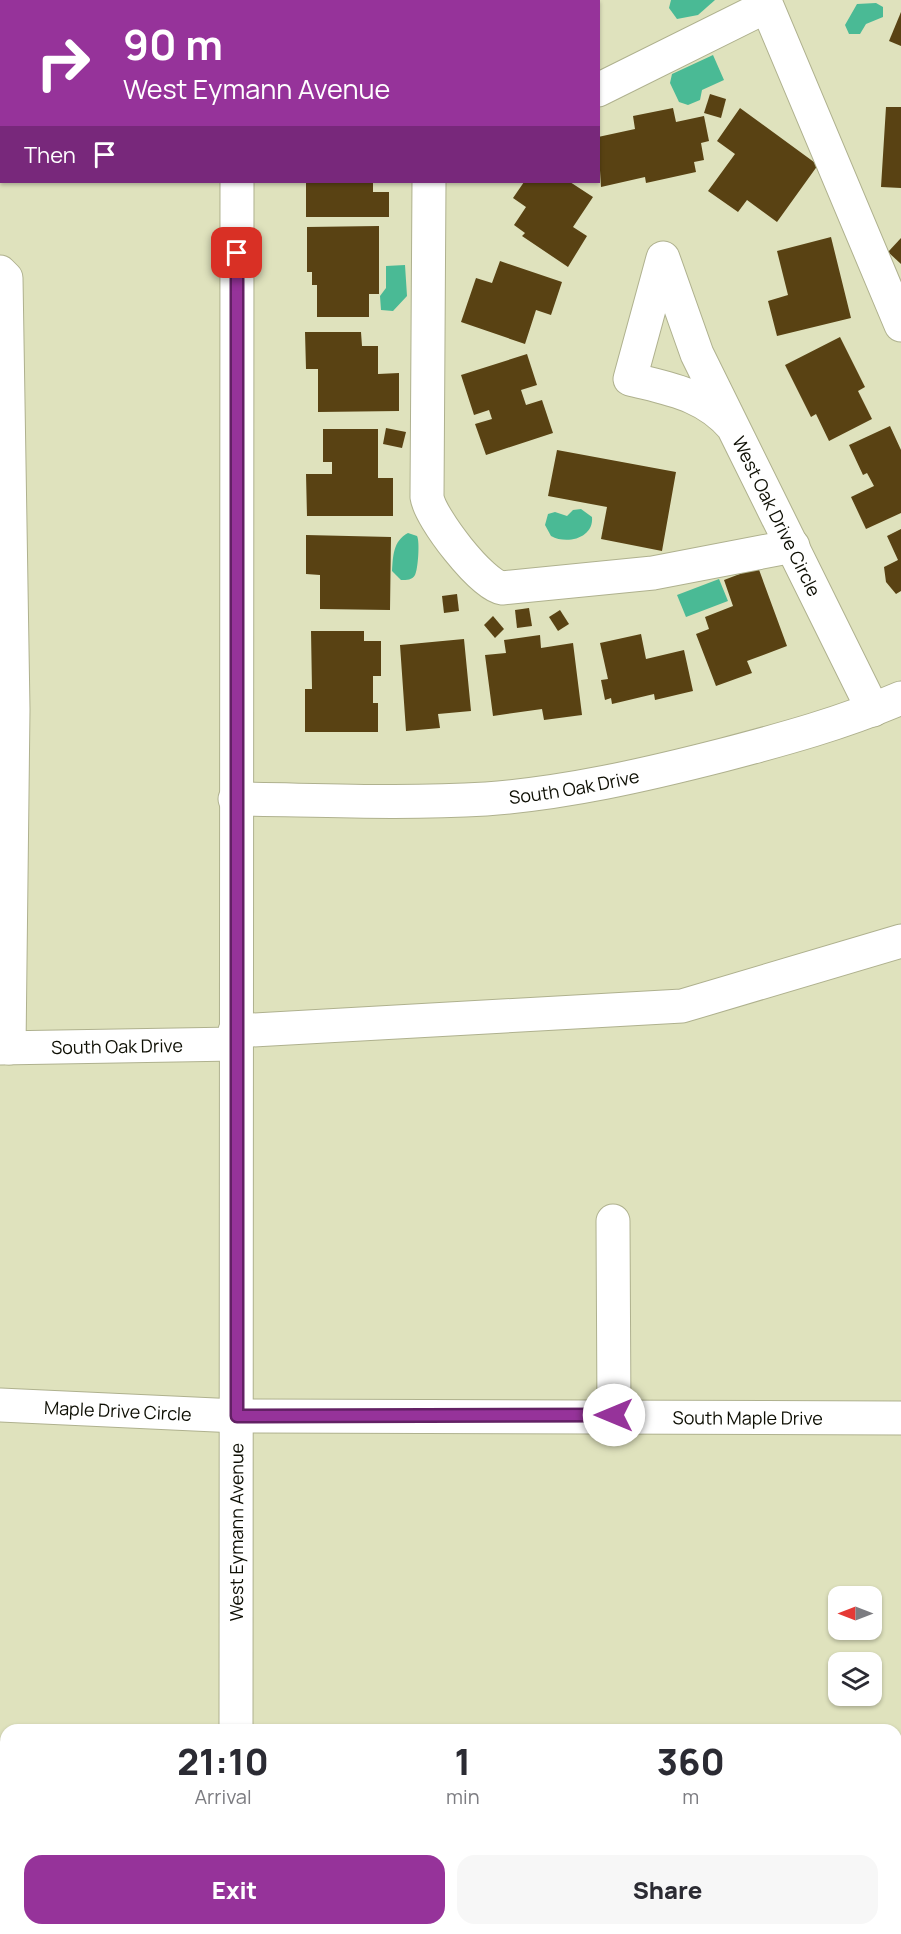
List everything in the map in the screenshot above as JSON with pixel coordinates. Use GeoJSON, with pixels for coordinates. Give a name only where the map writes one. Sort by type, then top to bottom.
{"type":"FeatureCollection","features":[{"type":"Feature","properties":{"kind":"street"},"geometry":{"type":"LineString","coordinates":[[600,89],[772,3],[901,325]]}},
{"type":"Feature","properties":{"kind":"street","name":"West Eymann Avenue"},"geometry":{"type":"LineString","coordinates":[[236,1724],[237,183]]}},
{"type":"Feature","properties":{"kind":"street"},"geometry":{"type":"LineString","coordinates":[[429,183],[427,497],[433,513],[486,581],[502,588],[653,573],[793,546]]}},
{"type":"Feature","properties":{"kind":"street","name":"West Oak Drive Circle"},"geometry":{"type":"LineString","coordinates":[[733,427],[721,412],[696,396],[630,379],[663,258],[690,336],[733,427],[793,546],[887,704]]}},
{"type":"Feature","properties":{"kind":"street"},"geometry":{"type":"LineString","coordinates":[[0,272],[6,278],[14,709],[5,1048]]}},
{"type":"Feature","properties":{"kind":"street","name":"South Oak Drive"},"geometry":{"type":"LineString","coordinates":[[235,799],[420,801],[549,792],[665,770],[788,738],[887,704]]}},
{"type":"Feature","properties":{"kind":"street","name":"South Oak Drive"},"geometry":{"type":"LineString","coordinates":[[5,1048],[235,1038],[682,1006],[901,941]]}},
{"type":"Feature","properties":{"kind":"street"},"geometry":{"type":"LineString","coordinates":[[613,1221],[614,1415]]}},
{"type":"Feature","properties":{"kind":"street","name":"Maple Drive Circle"},"geometry":{"type":"LineString","coordinates":[[0,1406],[237,1416]]}},
{"type":"Feature","properties":{"kind":"street","name":"South Maple Drive"},"geometry":{"type":"LineString","coordinates":[[237,1416],[614,1415],[901,1418]]}},
{"type":"Feature","properties":{"kind":"shaded area"},"geometry":{"type":"Polygon","coordinates":[[[671,0],[715,0],[698,15],[677,19],[669,8],[671,0]]]}},
{"type":"Feature","properties":{"kind":"shaded area"},"geometry":{"type":"Polygon","coordinates":[[[876,3],[883,7],[883,17],[866,24],[860,34],[849,34],[845,25],[857,4],[876,3]]]}},
{"type":"Feature","properties":{"kind":"shaded area"},"geometry":{"type":"Polygon","coordinates":[[[713,55],[724,80],[702,90],[700,100],[688,105],[679,102],[670,83],[672,74],[713,55]]]}},
{"type":"Feature","properties":{"kind":"shaded area"},"geometry":{"type":"Polygon","coordinates":[[[405,265],[407,296],[393,311],[381,310],[380,296],[386,288],[386,266],[405,265]]]}},
{"type":"Feature","properties":{"kind":"shaded area"},"geometry":{"type":"Polygon","coordinates":[[[581,509],[592,517],[589,530],[584,535],[564,540],[551,536],[545,525],[548,514],[555,512],[567,516],[573,510],[581,509]]]}},
{"type":"Feature","properties":{"kind":"shaded area"},"geometry":{"type":"Polygon","coordinates":[[[408,533],[417,536],[418,539],[417,568],[412,578],[401,580],[392,571],[394,554],[399,540],[408,533]]]}},
{"type":"Feature","properties":{"kind":"shaded area"},"geometry":{"type":"Polygon","coordinates":[[[719,579],[728,601],[686,617],[677,595],[719,579]]]}},
{"type":"Feature","properties":{"kind":"building"},"geometry":{"type":"Polygon","coordinates":[[[901,12],[901,46],[889,41],[901,12]]]}},
{"type":"Feature","properties":{"kind":"building"},"geometry":{"type":"Polygon","coordinates":[[[710,94],[726,99],[721,118],[704,113],[710,94]]]}},
{"type":"Feature","properties":{"kind":"building"},"geometry":{"type":"Polygon","coordinates":[[[886,107],[901,107],[901,188],[881,187],[886,107]]]}},
{"type":"Feature","properties":{"kind":"building"},"geometry":{"type":"Polygon","coordinates":[[[673,108],[676,122],[704,116],[709,141],[701,143],[704,160],[694,162],[696,172],[646,183],[645,177],[601,187],[600,137],[635,129],[633,116],[673,108]]]}},
{"type":"Feature","properties":{"kind":"building"},"geometry":{"type":"Polygon","coordinates":[[[740,108],[818,165],[777,222],[747,200],[738,212],[708,191],[735,154],[717,141],[740,108]]]}},
{"type":"Feature","properties":{"kind":"building"},"geometry":{"type":"Polygon","coordinates":[[[306,183],[373,183],[373,192],[389,192],[389,217],[306,217],[306,183]]]}},
{"type":"Feature","properties":{"kind":"building"},"geometry":{"type":"Polygon","coordinates":[[[523,183],[572,183],[593,197],[573,227],[587,236],[568,267],[522,236],[525,233],[514,225],[526,207],[513,198],[523,183]]]}},
{"type":"Feature","properties":{"kind":"building"},"geometry":{"type":"Polygon","coordinates":[[[379,226],[379,294],[369,294],[369,317],[317,317],[317,285],[312,285],[312,272],[307,272],[307,227],[379,226]]]}},
{"type":"Feature","properties":{"kind":"building"},"geometry":{"type":"Polygon","coordinates":[[[831,237],[851,318],[777,336],[768,301],[788,295],[777,251],[831,237]]]}},
{"type":"Feature","properties":{"kind":"building"},"geometry":{"type":"Polygon","coordinates":[[[901,238],[901,264],[888,252],[901,238]]]}},
{"type":"Feature","properties":{"kind":"building"},"geometry":{"type":"Polygon","coordinates":[[[500,261],[562,282],[551,315],[536,310],[525,344],[461,322],[476,278],[492,283],[500,261]]]}},
{"type":"Feature","properties":{"kind":"building"},"geometry":{"type":"Polygon","coordinates":[[[305,332],[361,332],[362,346],[378,346],[378,374],[399,373],[399,411],[318,412],[318,369],[306,369],[305,332]]]}},
{"type":"Feature","properties":{"kind":"building"},"geometry":{"type":"Polygon","coordinates":[[[840,337],[865,387],[858,391],[872,419],[829,441],[816,414],[811,417],[785,365],[840,337]]]}},
{"type":"Feature","properties":{"kind":"building"},"geometry":{"type":"Polygon","coordinates":[[[527,354],[537,385],[521,390],[526,405],[542,400],[553,433],[486,455],[475,424],[492,419],[489,410],[474,415],[461,375],[527,354]]]}},
{"type":"Feature","properties":{"kind":"building"},"geometry":{"type":"Polygon","coordinates":[[[890,426],[901,450],[901,513],[866,529],[851,497],[874,486],[867,473],[863,475],[849,445],[890,426]]]}},
{"type":"Feature","properties":{"kind":"building"},"geometry":{"type":"Polygon","coordinates":[[[386,428],[406,432],[402,448],[383,444],[386,428]]]}},
{"type":"Feature","properties":{"kind":"building"},"geometry":{"type":"Polygon","coordinates":[[[323,429],[378,429],[378,478],[393,478],[393,516],[307,516],[306,474],[332,474],[332,462],[323,462],[323,429]]]}},
{"type":"Feature","properties":{"kind":"building"},"geometry":{"type":"Polygon","coordinates":[[[557,450],[676,472],[662,551],[601,539],[607,507],[548,496],[557,450]]]}},
{"type":"Feature","properties":{"kind":"building"},"geometry":{"type":"Polygon","coordinates":[[[901,529],[901,591],[896,594],[886,582],[884,567],[898,560],[887,536],[901,529]]]}},
{"type":"Feature","properties":{"kind":"building"},"geometry":{"type":"Polygon","coordinates":[[[306,535],[391,537],[390,610],[320,609],[320,575],[306,574],[306,535]]]}},
{"type":"Feature","properties":{"kind":"building"},"geometry":{"type":"Polygon","coordinates":[[[758,567],[787,646],[747,661],[752,673],[716,686],[696,634],[709,629],[705,617],[733,606],[724,580],[758,567]]]}},
{"type":"Feature","properties":{"kind":"building"},"geometry":{"type":"Polygon","coordinates":[[[457,594],[459,611],[444,613],[442,596],[457,594]]]}},
{"type":"Feature","properties":{"kind":"building"},"geometry":{"type":"Polygon","coordinates":[[[529,608],[532,626],[517,628],[515,610],[529,608]]]}},
{"type":"Feature","properties":{"kind":"building"},"geometry":{"type":"Polygon","coordinates":[[[560,610],[569,624],[558,631],[549,617],[560,610]]]}},
{"type":"Feature","properties":{"kind":"building"},"geometry":{"type":"Polygon","coordinates":[[[493,616],[504,629],[495,638],[484,625],[493,616]]]}},
{"type":"Feature","properties":{"kind":"building"},"geometry":{"type":"Polygon","coordinates":[[[311,631],[364,631],[364,641],[381,641],[381,676],[373,676],[373,703],[378,703],[378,732],[305,732],[305,689],[312,689],[311,631]]]}},
{"type":"Feature","properties":{"kind":"building"},"geometry":{"type":"Polygon","coordinates":[[[641,634],[646,659],[684,650],[693,691],[655,700],[654,694],[612,704],[611,698],[605,700],[601,680],[608,679],[600,643],[641,634]]]}},
{"type":"Feature","properties":{"kind":"building"},"geometry":{"type":"Polygon","coordinates":[[[540,635],[541,648],[573,643],[582,715],[544,720],[542,709],[493,716],[485,655],[506,653],[504,640],[540,635]]]}},
{"type":"Feature","properties":{"kind":"building"},"geometry":{"type":"Polygon","coordinates":[[[464,639],[471,711],[438,714],[440,728],[406,731],[400,645],[464,639]]]}},
{"type":"Feature","properties":{"kind":"route"},"geometry":{"type":"LineString","coordinates":[[237,253],[235,1044],[237,1416],[614,1415]]}}]}
